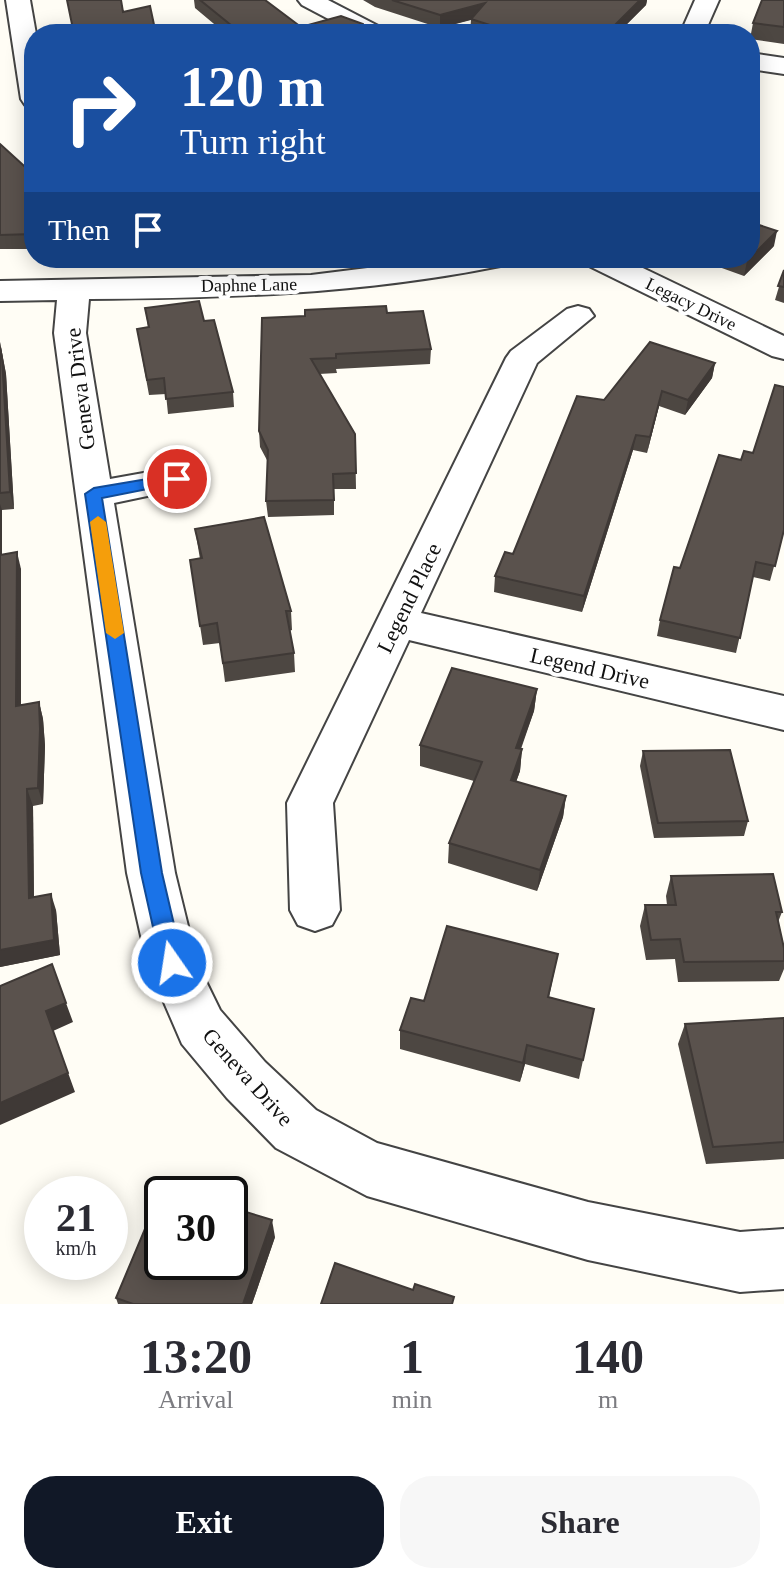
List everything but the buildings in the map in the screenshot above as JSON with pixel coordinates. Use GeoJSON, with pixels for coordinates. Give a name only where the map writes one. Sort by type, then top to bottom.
{"type":"FeatureCollection","features":[{"type":"Feature","properties":{"kind":"street"},"geometry":{"type":"LineString","coordinates":[[18,0],[24,37]]}},
{"type":"Feature","properties":{"kind":"street"},"geometry":{"type":"LineString","coordinates":[[310,0],[356,24]]}},
{"type":"Feature","properties":{"kind":"street"},"geometry":{"type":"LineString","coordinates":[[696,24],[707,0]]}},
{"type":"Feature","properties":{"kind":"street"},"geometry":{"type":"LineString","coordinates":[[760,62],[784,66]]}},
{"type":"Feature","properties":{"kind":"street","name":"Daphne Lane"},"geometry":{"type":"LineString","coordinates":[[0,291],[313,284],[390,279],[445,268]]}},
{"type":"Feature","properties":{"kind":"street","name":"Legacy Drive"},"geometry":{"type":"LineString","coordinates":[[618,268],[784,349]]}},
{"type":"Feature","properties":{"kind":"street","name":"Geneva Drive"},"geometry":{"type":"LineString","coordinates":[[74,289],[70,333],[151,873],[172,963],[201,1027],[246,1080],[296,1129],[367,1168],[588,1231],[740,1262],[784,1259]]}},
{"type":"Feature","properties":{"kind":"street","name":"Legend Place"},"geometry":{"type":"LineString","coordinates":[[315,910],[310,803],[523,358],[578,316]]}},
{"type":"Feature","properties":{"kind":"street"},"geometry":{"type":"LineString","coordinates":[[94,494],[177,479]]}},
{"type":"Feature","properties":{"kind":"street","name":"Legend Drive"},"geometry":{"type":"LineString","coordinates":[[397,622],[784,713]]}},
{"type":"Feature","properties":{"kind":"slow traffic"},"geometry":{"type":"LineString","coordinates":[[98,522],[115,633]]}},
{"type":"Feature","properties":{"kind":"route"},"geometry":{"type":"LineString","coordinates":[[172,963],[151,873],[94,494],[177,479]]}}]}
